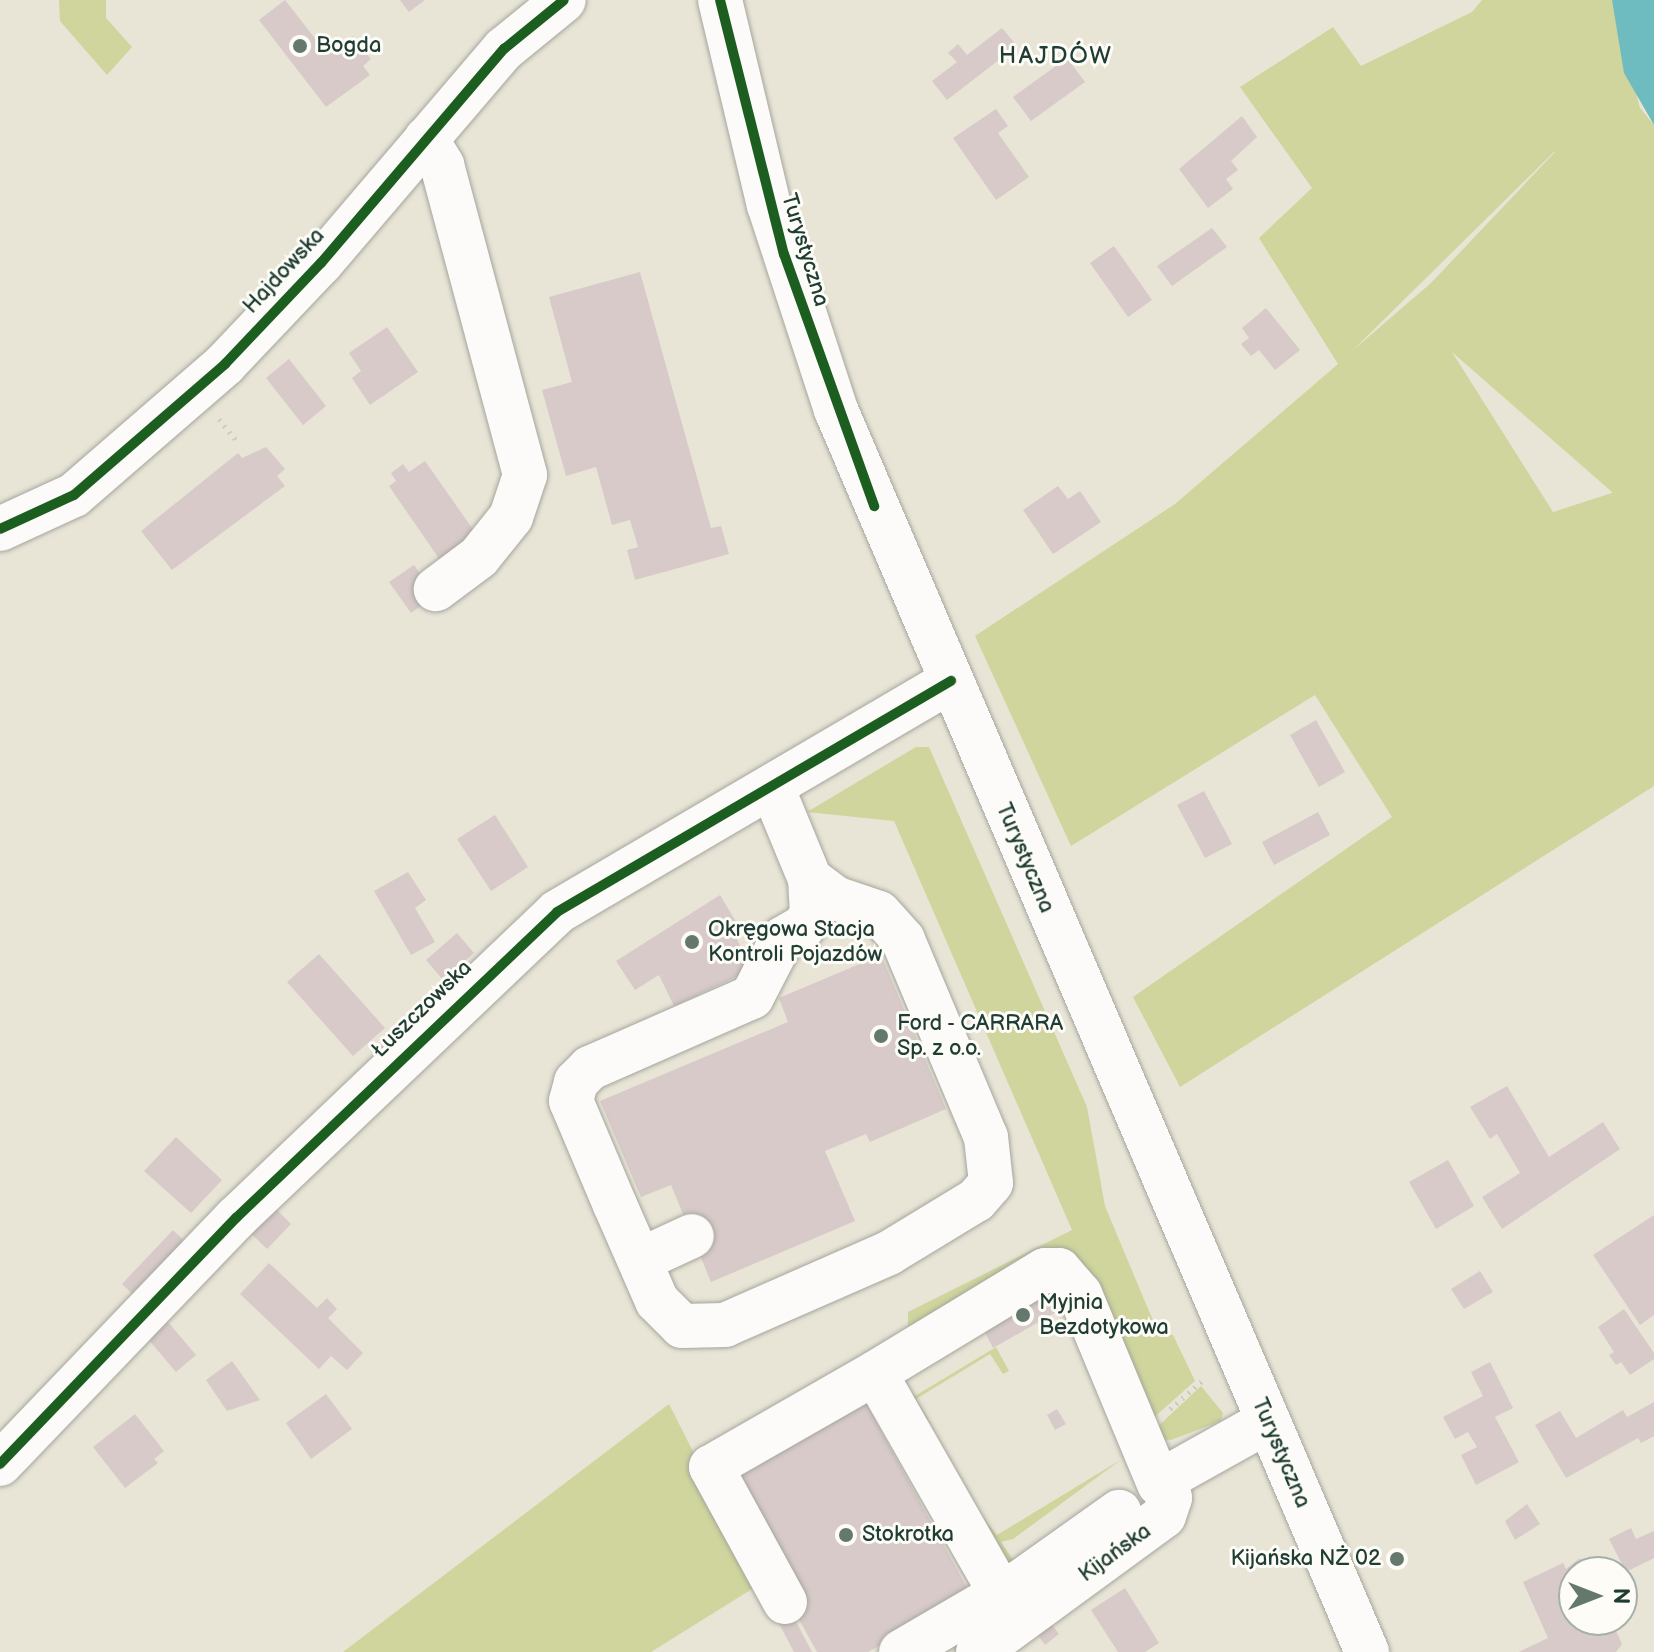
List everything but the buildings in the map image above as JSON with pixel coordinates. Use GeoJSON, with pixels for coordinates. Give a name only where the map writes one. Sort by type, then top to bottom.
{"type":"FeatureCollection","features":[{"type":"Feature","properties":{"kind":"street","name":"Hajdowska"},"geometry":{"type":"LineString","coordinates":[[0,529],[74,495],[150,432],[321,263],[504,49],[564,0]]}},
{"type":"Feature","properties":{"kind":"street","name":"Turystyczna"},"geometry":{"type":"LineString","coordinates":[[720,0],[769,205],[799,305],[858,466],[1367,1652]]}},
{"type":"Feature","properties":{"kind":"street"},"geometry":{"type":"LineString","coordinates":[[426,139],[442,165],[525,475],[511,517],[479,557],[436,589]]}},
{"type":"Feature","properties":{"kind":"street","name":"Łuszczowska"},"geometry":{"type":"LineString","coordinates":[[0,1464],[236,1218],[504,958],[557,912],[951,681]]}},
{"type":"Feature","properties":{"kind":"street"},"geometry":{"type":"LineString","coordinates":[[772,787],[810,879],[812,915],[803,927],[782,939],[752,997],[590,1068],[576,1082],[571,1101],[665,1314],[682,1326],[725,1325],[889,1253],[976,1200],[991,1183],[986,1137],[903,940],[879,913],[835,898],[810,879]]}},
{"type":"Feature","properties":{"kind":"street"},"geometry":{"type":"LineString","coordinates":[[640,1260],[692,1236]]}},
{"type":"Feature","properties":{"kind":"street"},"geometry":{"type":"LineString","coordinates":[[785,1602],[711,1467],[1045,1270],[1059,1270],[1080,1294],[1163,1481]]}},
{"type":"Feature","properties":{"kind":"street"},"geometry":{"type":"LineString","coordinates":[[875,1373],[1001,1594]]}},
{"type":"Feature","properties":{"kind":"street"},"geometry":{"type":"LineString","coordinates":[[901,1652],[1001,1594],[1163,1481],[1268,1421]]}},
{"type":"Feature","properties":{"kind":"street","name":"Kijańska"},"geometry":{"type":"LineString","coordinates":[[978,1652],[1164,1516],[1170,1498],[1163,1481]]}},
{"type":"Feature","properties":{"kind":"green space"},"geometry":{"type":"Polygon","coordinates":[[[59,0],[106,0],[106,18],[132,47],[107,75],[60,21],[59,0]]]}},
{"type":"Feature","properties":{"kind":"green space"},"geometry":{"type":"Polygon","coordinates":[[[1482,0],[1612,0],[1640,108],[1654,125],[1654,786],[1180,1087],[1133,997],[1392,817],[1315,695],[1071,846],[975,636],[1175,504],[1338,364],[1259,238],[1312,188],[1240,87],[1333,27],[1361,66],[1472,12],[1482,0]],[[1554,152],[1352,351],[1431,283],[1554,152]],[[1452,352],[1553,512],[1612,493],[1612,492],[1452,352]]]}},
{"type":"Feature","properties":{"kind":"green space"},"geometry":{"type":"Polygon","coordinates":[[[916,747],[929,747],[1087,1107],[1105,1206],[1159,1335],[1173,1335],[1195,1381],[1151,1420],[1082,1264],[908,1338],[908,1312],[1072,1230],[894,821],[807,812],[916,747]]]}},
{"type":"Feature","properties":{"kind":"green space"},"geometry":{"type":"Polygon","coordinates":[[[996,1347],[1009,1371],[1003,1374],[990,1354],[916,1399],[928,1419],[924,1422],[912,1393],[915,1396],[996,1347]]]}},
{"type":"Feature","properties":{"kind":"green space"},"geometry":{"type":"Polygon","coordinates":[[[1201,1386],[1223,1413],[1221,1421],[1171,1440],[1160,1439],[1154,1430],[1201,1386]]]}},
{"type":"Feature","properties":{"kind":"green space"},"geometry":{"type":"Polygon","coordinates":[[[669,1404],[760,1584],[651,1652],[343,1652],[669,1404]]]}},
{"type":"Feature","properties":{"kind":"green space"},"geometry":{"type":"Polygon","coordinates":[[[1122,1459],[1013,1539],[1001,1542],[1016,1564],[1008,1562],[981,1515],[997,1535],[1122,1459]]]}},
{"type":"Feature","properties":{"kind":"water"},"geometry":{"type":"Polygon","coordinates":[[[1612,0],[1654,0],[1654,125],[1624,73],[1612,0]]]}},
{"type":"Feature","properties":{"kind":"cycle path"},"geometry":{"type":"LineString","coordinates":[[0,529],[74,495],[225,364],[321,263],[504,49],[564,0]]}},
{"type":"Feature","properties":{"kind":"cycle path"},"geometry":{"type":"LineString","coordinates":[[720,0],[784,254],[874,506]]}},
{"type":"Feature","properties":{"kind":"cycle path"},"geometry":{"type":"LineString","coordinates":[[0,1464],[236,1218],[557,912],[951,681]]}},
{"type":"Feature","properties":{"kind":"place","name":"Bogda"},"geometry":{"type":"Point","coordinates":[300,46]}},
{"type":"Feature","properties":{"kind":"place","name":"Okręgowa Stacja Kontroli Pojazdów"},"geometry":{"type":"Point","coordinates":[692,942]}},
{"type":"Feature","properties":{"kind":"place","name":"Ford - CARRARA Sp. z o.o."},"geometry":{"type":"Point","coordinates":[881,1036]}},
{"type":"Feature","properties":{"kind":"place","name":"Myjnia Bezdotykowa"},"geometry":{"type":"Point","coordinates":[1023,1315]}},
{"type":"Feature","properties":{"kind":"place","name":"Stokrotka"},"geometry":{"type":"Point","coordinates":[846,1535]}},
{"type":"Feature","properties":{"kind":"place","name":"Kijańska NŻ 02"},"geometry":{"type":"Point","coordinates":[1397,1559]}},
{"type":"Feature","properties":{"kind":"district","name":"HAJDÓW"},"geometry":{"type":"Point","coordinates":[1056,56]}}]}
